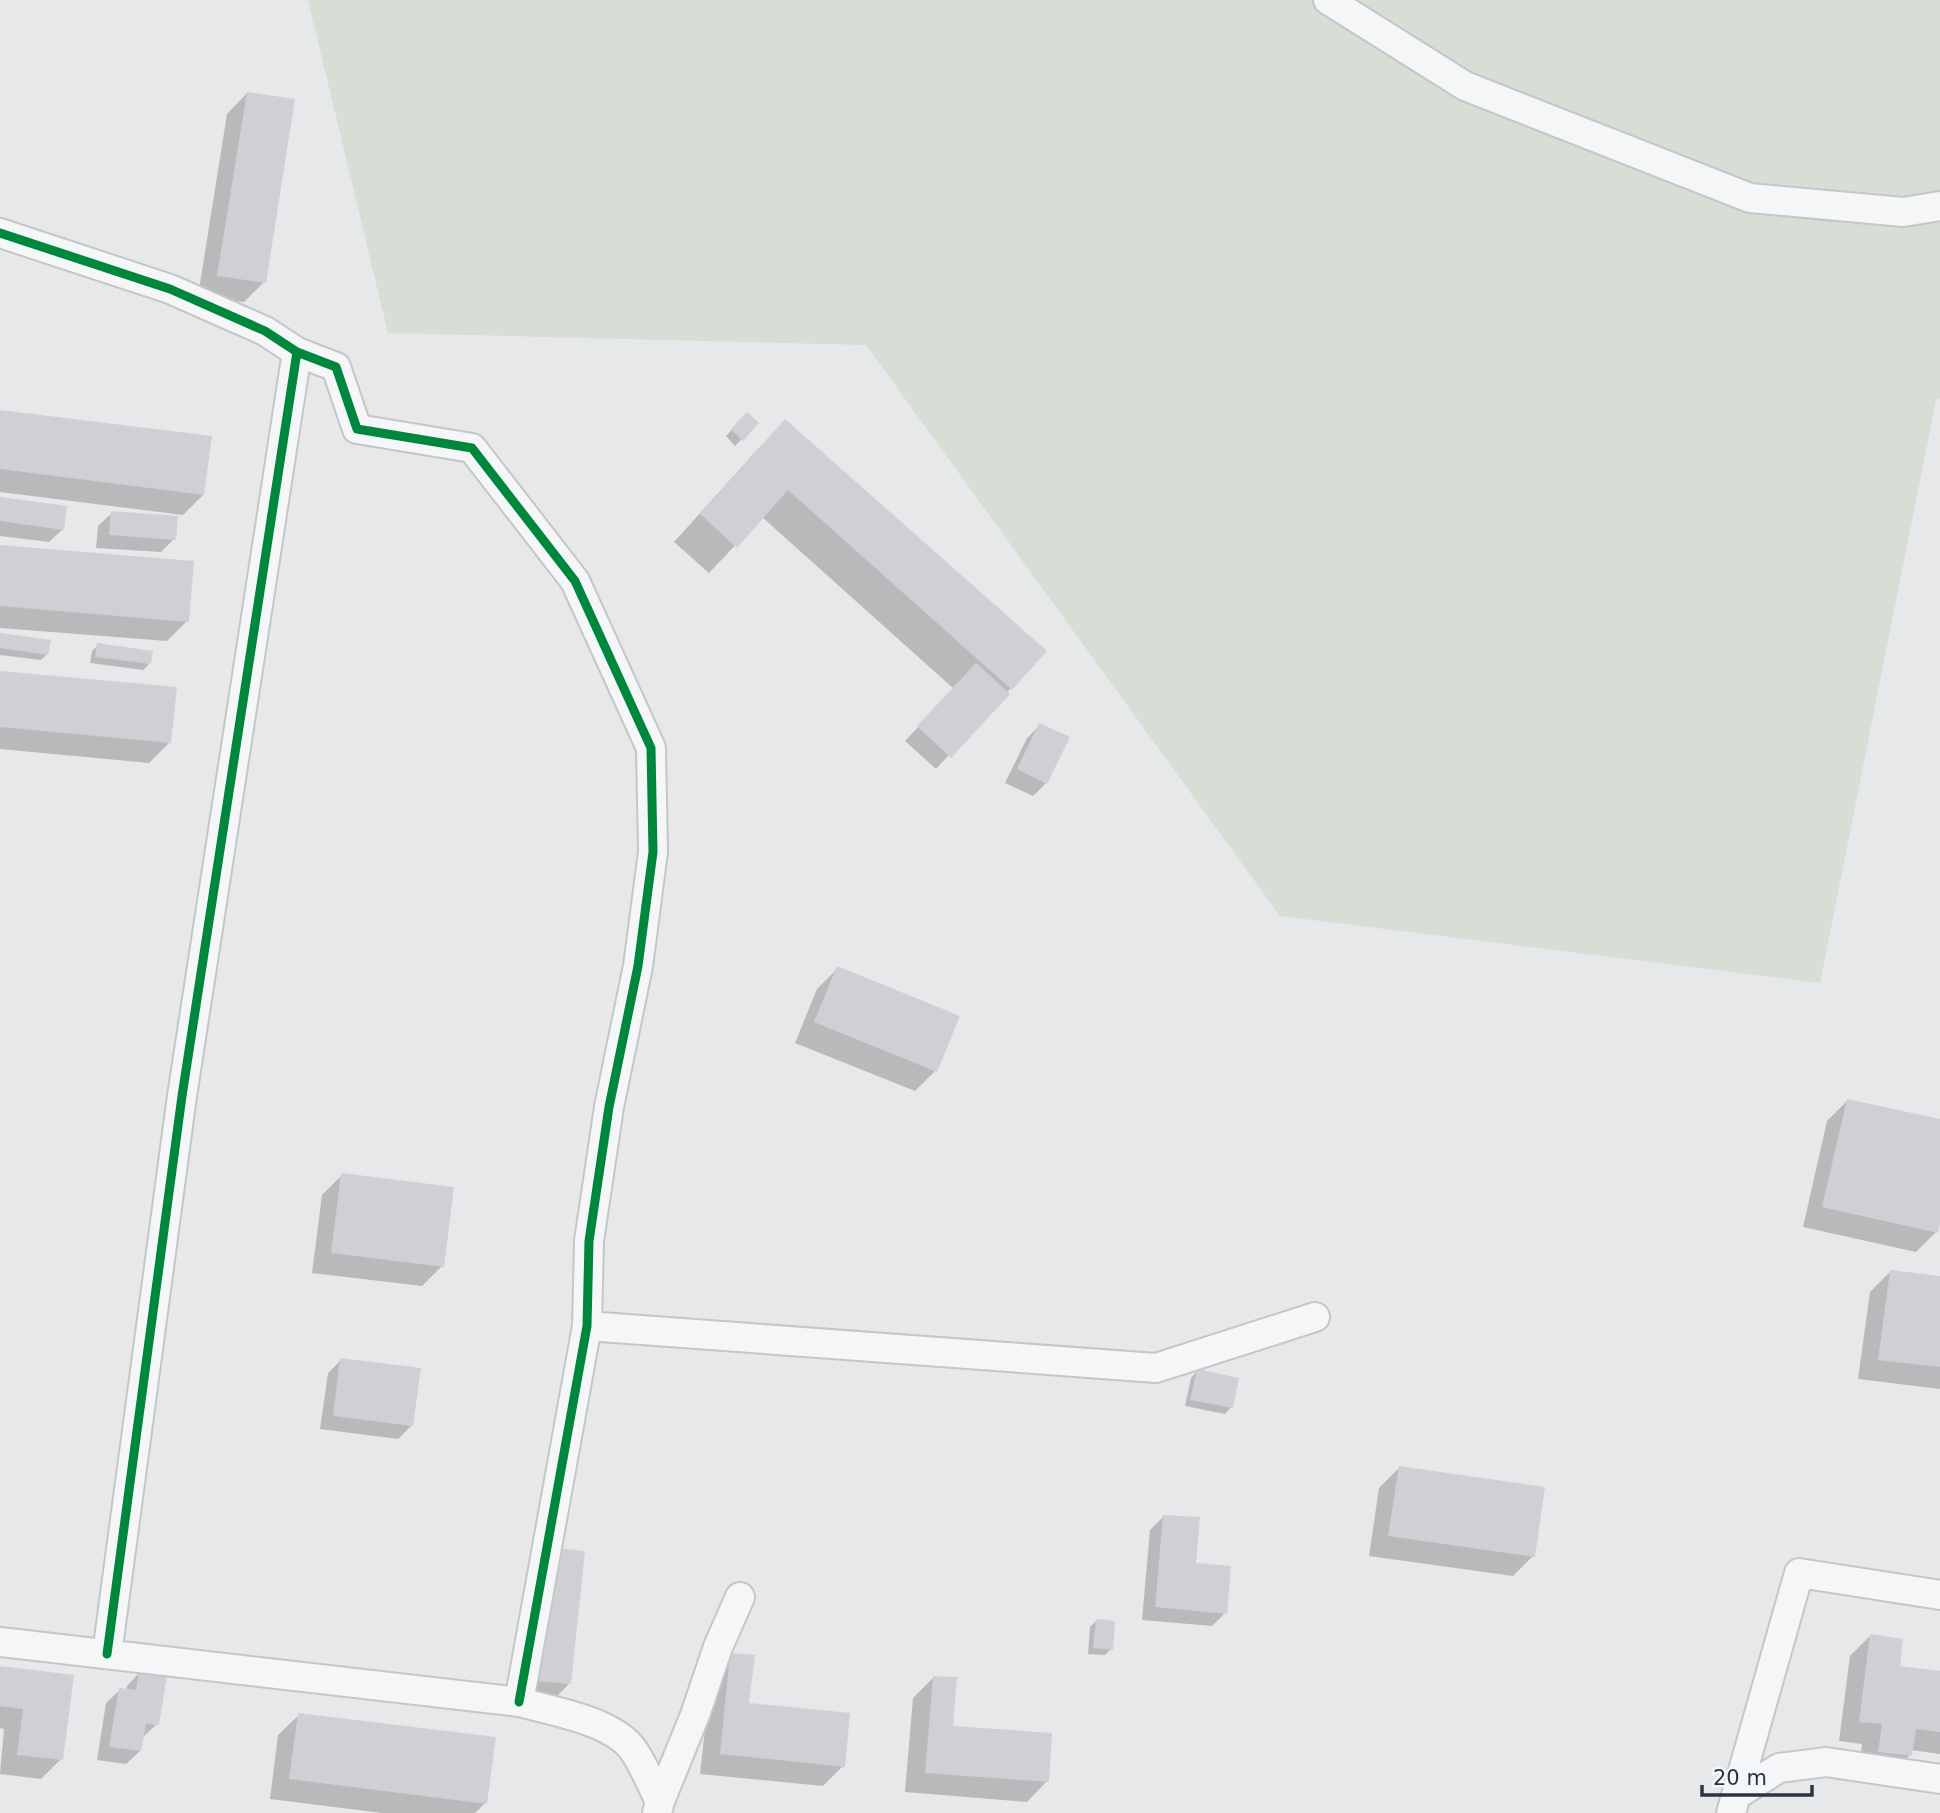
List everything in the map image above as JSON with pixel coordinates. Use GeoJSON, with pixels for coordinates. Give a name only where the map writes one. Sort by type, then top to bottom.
{"type":"FeatureCollection","features":[{"type":"Feature","properties":{"kind":"street"},"geometry":{"type":"LineString","coordinates":[[1328,0],[1465,86],[1750,198],[1903,212],[1940,206]]}},
{"type":"Feature","properties":{"kind":"street"},"geometry":{"type":"LineString","coordinates":[[0,233],[170,289],[265,331],[297,352],[336,367],[357,429],[472,448],[575,581],[651,747],[653,852],[638,966],[609,1107],[589,1241],[587,1326],[519,1702]]}},
{"type":"Feature","properties":{"kind":"street"},"geometry":{"type":"LineString","coordinates":[[107,1654],[181,1097],[297,352]]}},
{"type":"Feature","properties":{"kind":"street"},"geometry":{"type":"LineString","coordinates":[[587,1326],[1156,1368],[1315,1317]]}},
{"type":"Feature","properties":{"kind":"street"},"geometry":{"type":"LineString","coordinates":[[1734,1804],[1800,1573],[1940,1595]]}},
{"type":"Feature","properties":{"kind":"street"},"geometry":{"type":"LineString","coordinates":[[659,1807],[718,1647],[740,1597]]}},
{"type":"Feature","properties":{"kind":"street"},"geometry":{"type":"LineString","coordinates":[[0,1642],[519,1702],[591,1721],[610,1730],[633,1749],[659,1807]]}},
{"type":"Feature","properties":{"kind":"street"},"geometry":{"type":"LineString","coordinates":[[1734,1804],[1779,1768],[1826,1762],[1940,1779]]}},
{"type":"Feature","properties":{"kind":"shaded area"},"geometry":{"type":"Polygon","coordinates":[[[308,0],[1940,0],[1940,398],[1936,400],[1820,983],[1280,916],[866,345],[388,333],[308,0]]]}},
{"type":"Feature","properties":{"kind":"building"},"geometry":{"type":"Polygon","coordinates":[[[247,92],[295,99],[266,283],[217,276],[247,92]]]}},
{"type":"Feature","properties":{"kind":"building"},"geometry":{"type":"Polygon","coordinates":[[[0,410],[212,436],[204,495],[0,469],[0,410]]]}},
{"type":"Feature","properties":{"kind":"building"},"geometry":{"type":"Polygon","coordinates":[[[747,412],[759,423],[743,441],[731,429],[747,412]]]}},
{"type":"Feature","properties":{"kind":"building"},"geometry":{"type":"Polygon","coordinates":[[[785,419],[1047,651],[1012,690],[788,490],[737,548],[700,514],[785,419]]]}},
{"type":"Feature","properties":{"kind":"building"},"geometry":{"type":"Polygon","coordinates":[[[0,497],[67,506],[64,530],[0,521],[0,497]]]}},
{"type":"Feature","properties":{"kind":"building"},"geometry":{"type":"Polygon","coordinates":[[[111,511],[178,516],[176,540],[109,535],[111,511]]]}},
{"type":"Feature","properties":{"kind":"building"},"geometry":{"type":"Polygon","coordinates":[[[0,545],[194,561],[189,622],[0,606],[0,545]]]}},
{"type":"Feature","properties":{"kind":"building"},"geometry":{"type":"Polygon","coordinates":[[[0,633],[51,640],[48,655],[0,648],[0,633]]]}},
{"type":"Feature","properties":{"kind":"building"},"geometry":{"type":"Polygon","coordinates":[[[97,643],[153,651],[151,664],[95,657],[97,643]]]}},
{"type":"Feature","properties":{"kind":"building"},"geometry":{"type":"Polygon","coordinates":[[[976,663],[1010,694],[951,758],[917,726],[976,663]]]}},
{"type":"Feature","properties":{"kind":"building"},"geometry":{"type":"Polygon","coordinates":[[[0,671],[177,687],[171,743],[0,727],[0,671]]]}},
{"type":"Feature","properties":{"kind":"building"},"geometry":{"type":"Polygon","coordinates":[[[1039,723],[1070,737],[1047,784],[1017,769],[1039,723]]]}},
{"type":"Feature","properties":{"kind":"building"},"geometry":{"type":"Polygon","coordinates":[[[837,966],[960,1016],[937,1072],[814,1022],[837,966]]]}},
{"type":"Feature","properties":{"kind":"building"},"geometry":{"type":"Polygon","coordinates":[[[1847,1099],[1940,1119],[1938,1233],[1822,1207],[1847,1099]]]}},
{"type":"Feature","properties":{"kind":"building"},"geometry":{"type":"Polygon","coordinates":[[[341,1173],[454,1187],[444,1267],[331,1253],[341,1173]]]}},
{"type":"Feature","properties":{"kind":"building"},"geometry":{"type":"Polygon","coordinates":[[[1890,1270],[1940,1276],[1940,1367],[1878,1360],[1890,1270]]]}},
{"type":"Feature","properties":{"kind":"building"},"geometry":{"type":"Polygon","coordinates":[[[340,1358],[421,1368],[413,1426],[333,1416],[340,1358]]]}},
{"type":"Feature","properties":{"kind":"building"},"geometry":{"type":"Polygon","coordinates":[[[1197,1369],[1239,1378],[1233,1408],[1190,1400],[1197,1369]]]}},
{"type":"Feature","properties":{"kind":"building"},"geometry":{"type":"Polygon","coordinates":[[[1399,1466],[1545,1487],[1535,1557],[1388,1536],[1399,1466]]]}},
{"type":"Feature","properties":{"kind":"building"},"geometry":{"type":"Polygon","coordinates":[[[1163,1515],[1200,1517],[1196,1563],[1231,1566],[1227,1614],[1155,1607],[1163,1515]]]}},
{"type":"Feature","properties":{"kind":"building"},"geometry":{"type":"Polygon","coordinates":[[[548,1547],[585,1551],[571,1684],[533,1681],[548,1547]]]}},
{"type":"Feature","properties":{"kind":"building"},"geometry":{"type":"Polygon","coordinates":[[[1096,1619],[1115,1621],[1113,1650],[1093,1648],[1096,1619]]]}},
{"type":"Feature","properties":{"kind":"building"},"geometry":{"type":"Polygon","coordinates":[[[1870,1634],[1903,1639],[1900,1666],[1940,1671],[1940,1732],[1916,1729],[1912,1756],[1878,1752],[1882,1724],[1859,1722],[1870,1634]]]}},
{"type":"Feature","properties":{"kind":"building"},"geometry":{"type":"Polygon","coordinates":[[[730,1653],[755,1655],[749,1703],[850,1713],[845,1767],[720,1754],[730,1653]]]}},
{"type":"Feature","properties":{"kind":"building"},"geometry":{"type":"Polygon","coordinates":[[[0,1666],[74,1675],[63,1760],[17,1755],[23,1709],[0,1706],[0,1666]]]}},
{"type":"Feature","properties":{"kind":"building"},"geometry":{"type":"Polygon","coordinates":[[[139,1671],[167,1675],[159,1725],[146,1724],[141,1751],[109,1747],[119,1688],[136,1690],[139,1671]]]}},
{"type":"Feature","properties":{"kind":"building"},"geometry":{"type":"Polygon","coordinates":[[[933,1676],[957,1677],[953,1726],[1052,1733],[1049,1782],[925,1773],[933,1676]]]}},
{"type":"Feature","properties":{"kind":"building"},"geometry":{"type":"Polygon","coordinates":[[[298,1713],[496,1737],[487,1804],[289,1779],[298,1713]]]}},
{"type":"Feature","properties":{"kind":"cycle path"},"geometry":{"type":"LineString","coordinates":[[0,233],[170,289],[265,331],[297,352],[336,367],[357,429],[472,448],[575,581],[651,748],[653,852],[638,966],[609,1107],[589,1241],[587,1326],[519,1702]]}},
{"type":"Feature","properties":{"kind":"cycle path"},"geometry":{"type":"LineString","coordinates":[[107,1654],[182,1096],[297,352]]}}]}
